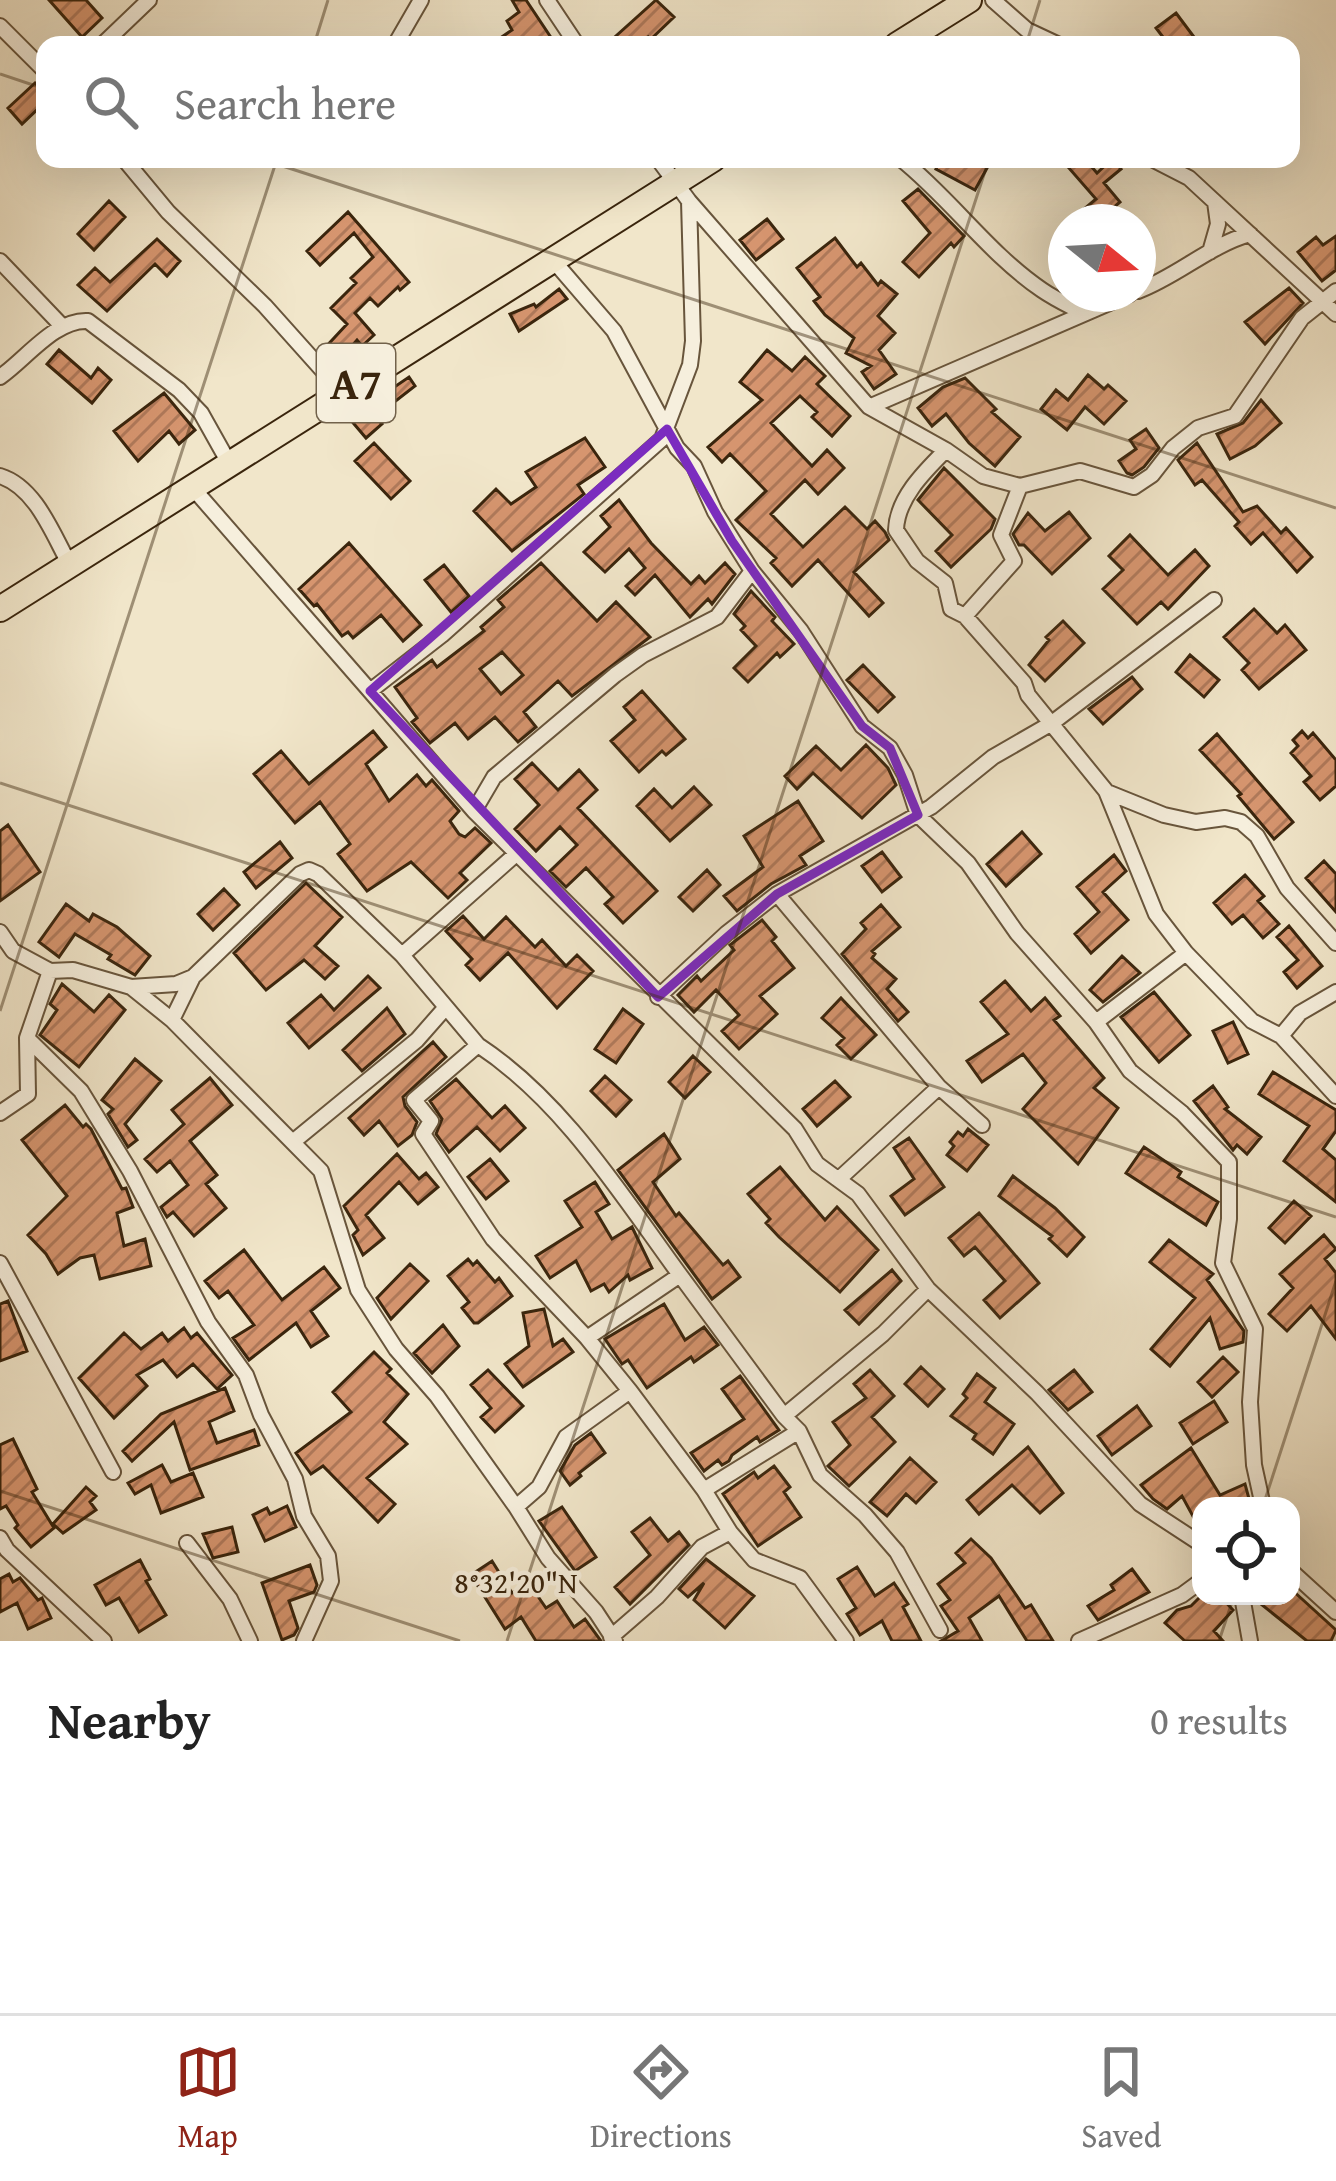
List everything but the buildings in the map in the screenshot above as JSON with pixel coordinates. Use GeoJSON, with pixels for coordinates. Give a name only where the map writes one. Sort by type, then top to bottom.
{"type":"FeatureCollection","features":[{"type":"Feature","properties":{"kind":"highway"},"geometry":{"type":"LineString","coordinates":[[911,36],[969,0]]}},
{"type":"Feature","properties":{"kind":"highway","name":"A7"},"geometry":{"type":"LineString","coordinates":[[0,609],[552,260],[682,192],[705,168]]}},
{"type":"Feature","properties":{"kind":"street"},"geometry":{"type":"LineString","coordinates":[[111,36],[149,0]]}},
{"type":"Feature","properties":{"kind":"street"},"geometry":{"type":"LineString","coordinates":[[400,36],[421,0]]}},
{"type":"Feature","properties":{"kind":"street"},"geometry":{"type":"LineString","coordinates":[[547,0],[571,36]]}},
{"type":"Feature","properties":{"kind":"street"},"geometry":{"type":"LineString","coordinates":[[993,0],[1040,36]]}},
{"type":"Feature","properties":{"kind":"street"},"geometry":{"type":"LineString","coordinates":[[0,26],[36,62]]}},
{"type":"Feature","properties":{"kind":"street"},"geometry":{"type":"LineString","coordinates":[[131,168],[342,392]]}},
{"type":"Feature","properties":{"kind":"street"},"geometry":{"type":"LineString","coordinates":[[665,168],[869,407],[983,476],[1020,486],[1080,471],[1134,487],[1152,476],[1173,448],[1198,428],[1235,416],[1291,332],[1336,291]]}},
{"type":"Feature","properties":{"kind":"street"},"geometry":{"type":"LineString","coordinates":[[910,168],[1014,267],[1083,314]]}},
{"type":"Feature","properties":{"kind":"street"},"geometry":{"type":"LineString","coordinates":[[1175,168],[1336,314]]}},
{"type":"Feature","properties":{"kind":"street"},"geometry":{"type":"LineString","coordinates":[[370,692],[442,635],[655,447],[667,429],[690,365],[693,341],[682,192]]}},
{"type":"Feature","properties":{"kind":"street"},"geometry":{"type":"LineString","coordinates":[[1210,252],[1218,224],[1215,202]]}},
{"type":"Feature","properties":{"kind":"street"},"geometry":{"type":"LineString","coordinates":[[1156,283],[1250,234]]}},
{"type":"Feature","properties":{"kind":"street"},"geometry":{"type":"LineString","coordinates":[[552,260],[614,331],[676,448],[694,466],[715,512],[752,571],[801,631],[862,726],[890,748],[905,775],[917,815],[968,863],[1017,933],[1096,1022],[1130,1071],[1182,1113],[1229,1162],[1222,1263],[1255,1329],[1250,1402],[1261,1497]]}},
{"type":"Feature","properties":{"kind":"street"},"geometry":{"type":"LineString","coordinates":[[0,261],[62,326]]}},
{"type":"Feature","properties":{"kind":"street"},"geometry":{"type":"LineString","coordinates":[[869,407],[1088,312]]}},
{"type":"Feature","properties":{"kind":"street"},"geometry":{"type":"LineString","coordinates":[[0,377],[62,326],[88,321],[179,390],[200,413],[230,463]]}},
{"type":"Feature","properties":{"kind":"street"},"geometry":{"type":"LineString","coordinates":[[946,450],[914,484],[899,509],[896,530],[917,561],[945,583],[951,609],[965,616],[1024,683],[1028,695],[1106,791],[1156,914],[1186,953],[1252,1021],[1281,1036],[1336,1096]]}},
{"type":"Feature","properties":{"kind":"street"},"geometry":{"type":"LineString","coordinates":[[0,476],[27,493],[70,565]]}},
{"type":"Feature","properties":{"kind":"street"},"geometry":{"type":"LineString","coordinates":[[965,616],[1014,561],[1001,535],[1020,486]]}},
{"type":"Feature","properties":{"kind":"street"},"geometry":{"type":"LineString","coordinates":[[192,488],[474,811],[795,1129],[817,1164],[858,1194],[928,1289],[1036,1393],[1140,1504],[1192,1538]]}},
{"type":"Feature","properties":{"kind":"street"},"geometry":{"type":"LineString","coordinates":[[474,811],[494,777],[643,655],[717,617],[752,571]]}},
{"type":"Feature","properties":{"kind":"street"},"geometry":{"type":"LineString","coordinates":[[658,997],[777,894],[917,815],[993,757],[1052,723],[1214,600]]}},
{"type":"Feature","properties":{"kind":"street"},"geometry":{"type":"LineString","coordinates":[[1106,791],[1164,815],[1241,822],[1257,836],[1287,888],[1336,943]]}},
{"type":"Feature","properties":{"kind":"street"},"geometry":{"type":"LineString","coordinates":[[402,956],[516,854]]}},
{"type":"Feature","properties":{"kind":"street"},"geometry":{"type":"LineString","coordinates":[[172,1020],[193,977],[300,874],[309,870],[319,874],[402,956],[478,1045],[512,1068],[586,1146],[784,1416],[800,1431],[820,1475],[897,1552],[940,1630]]}},
{"type":"Feature","properties":{"kind":"street"},"geometry":{"type":"LineString","coordinates":[[777,894],[939,1087],[982,1126]]}},
{"type":"Feature","properties":{"kind":"street"},"geometry":{"type":"LineString","coordinates":[[0,932],[14,951],[50,971],[74,970],[131,987],[176,984],[193,977]]}},
{"type":"Feature","properties":{"kind":"street"},"geometry":{"type":"LineString","coordinates":[[1096,1022],[1186,953]]}},
{"type":"Feature","properties":{"kind":"street"},"geometry":{"type":"LineString","coordinates":[[0,1113],[28,1094],[27,1038],[50,971]]}},
{"type":"Feature","properties":{"kind":"street"},"geometry":{"type":"LineString","coordinates":[[131,987],[172,1020],[321,1172],[358,1290],[548,1558],[596,1612],[613,1639],[702,1547],[730,1532]]}},
{"type":"Feature","properties":{"kind":"street"},"geometry":{"type":"LineString","coordinates":[[1281,1036],[1300,1013],[1336,992]]}},
{"type":"Feature","properties":{"kind":"street"},"geometry":{"type":"LineString","coordinates":[[294,1141],[417,1040],[446,1007]]}},
{"type":"Feature","properties":{"kind":"street"},"geometry":{"type":"LineString","coordinates":[[27,1038],[81,1091],[130,1172],[208,1322],[246,1375],[261,1415],[296,1479],[304,1516],[328,1556],[331,1581],[304,1641]]}},
{"type":"Feature","properties":{"kind":"street"},"geometry":{"type":"LineString","coordinates":[[478,1045],[414,1100],[431,1120],[423,1134],[493,1239],[630,1391],[730,1532],[754,1560],[800,1578],[846,1641]]}},
{"type":"Feature","properties":{"kind":"street"},"geometry":{"type":"LineString","coordinates":[[839,1179],[939,1087]]}},
{"type":"Feature","properties":{"kind":"street"},"geometry":{"type":"LineString","coordinates":[[0,1263],[113,1472]]}},
{"type":"Feature","properties":{"kind":"street"},"geometry":{"type":"LineString","coordinates":[[587,1338],[680,1275]]}},
{"type":"Feature","properties":{"kind":"street"},"geometry":{"type":"LineString","coordinates":[[784,1416],[883,1334],[928,1289]]}},
{"type":"Feature","properties":{"kind":"street"},"geometry":{"type":"LineString","coordinates":[[516,1508],[539,1487],[566,1437],[630,1391]]}},
{"type":"Feature","properties":{"kind":"street"},"geometry":{"type":"LineString","coordinates":[[704,1490],[800,1431]]}},
{"type":"Feature","properties":{"kind":"street"},"geometry":{"type":"LineString","coordinates":[[0,1538],[104,1641]]}},
{"type":"Feature","properties":{"kind":"street"},"geometry":{"type":"LineString","coordinates":[[187,1543],[230,1599],[250,1641]]}},
{"type":"Feature","properties":{"kind":"street"},"geometry":{"type":"LineString","coordinates":[[1300,1579],[1336,1612]]}},
{"type":"Feature","properties":{"kind":"street"},"geometry":{"type":"LineString","coordinates":[[1079,1641],[1192,1588]]}},
{"type":"Feature","properties":{"kind":"street"},"geometry":{"type":"LineString","coordinates":[[1244,1605],[1250,1641]]}},
{"type":"Feature","properties":{"kind":"highlighted area"},"geometry":{"type":"Polygon","coordinates":[[[667,429],[732,541],[862,726],[890,748],[918,815],[777,894],[658,997],[370,691],[667,429]]]}}]}
